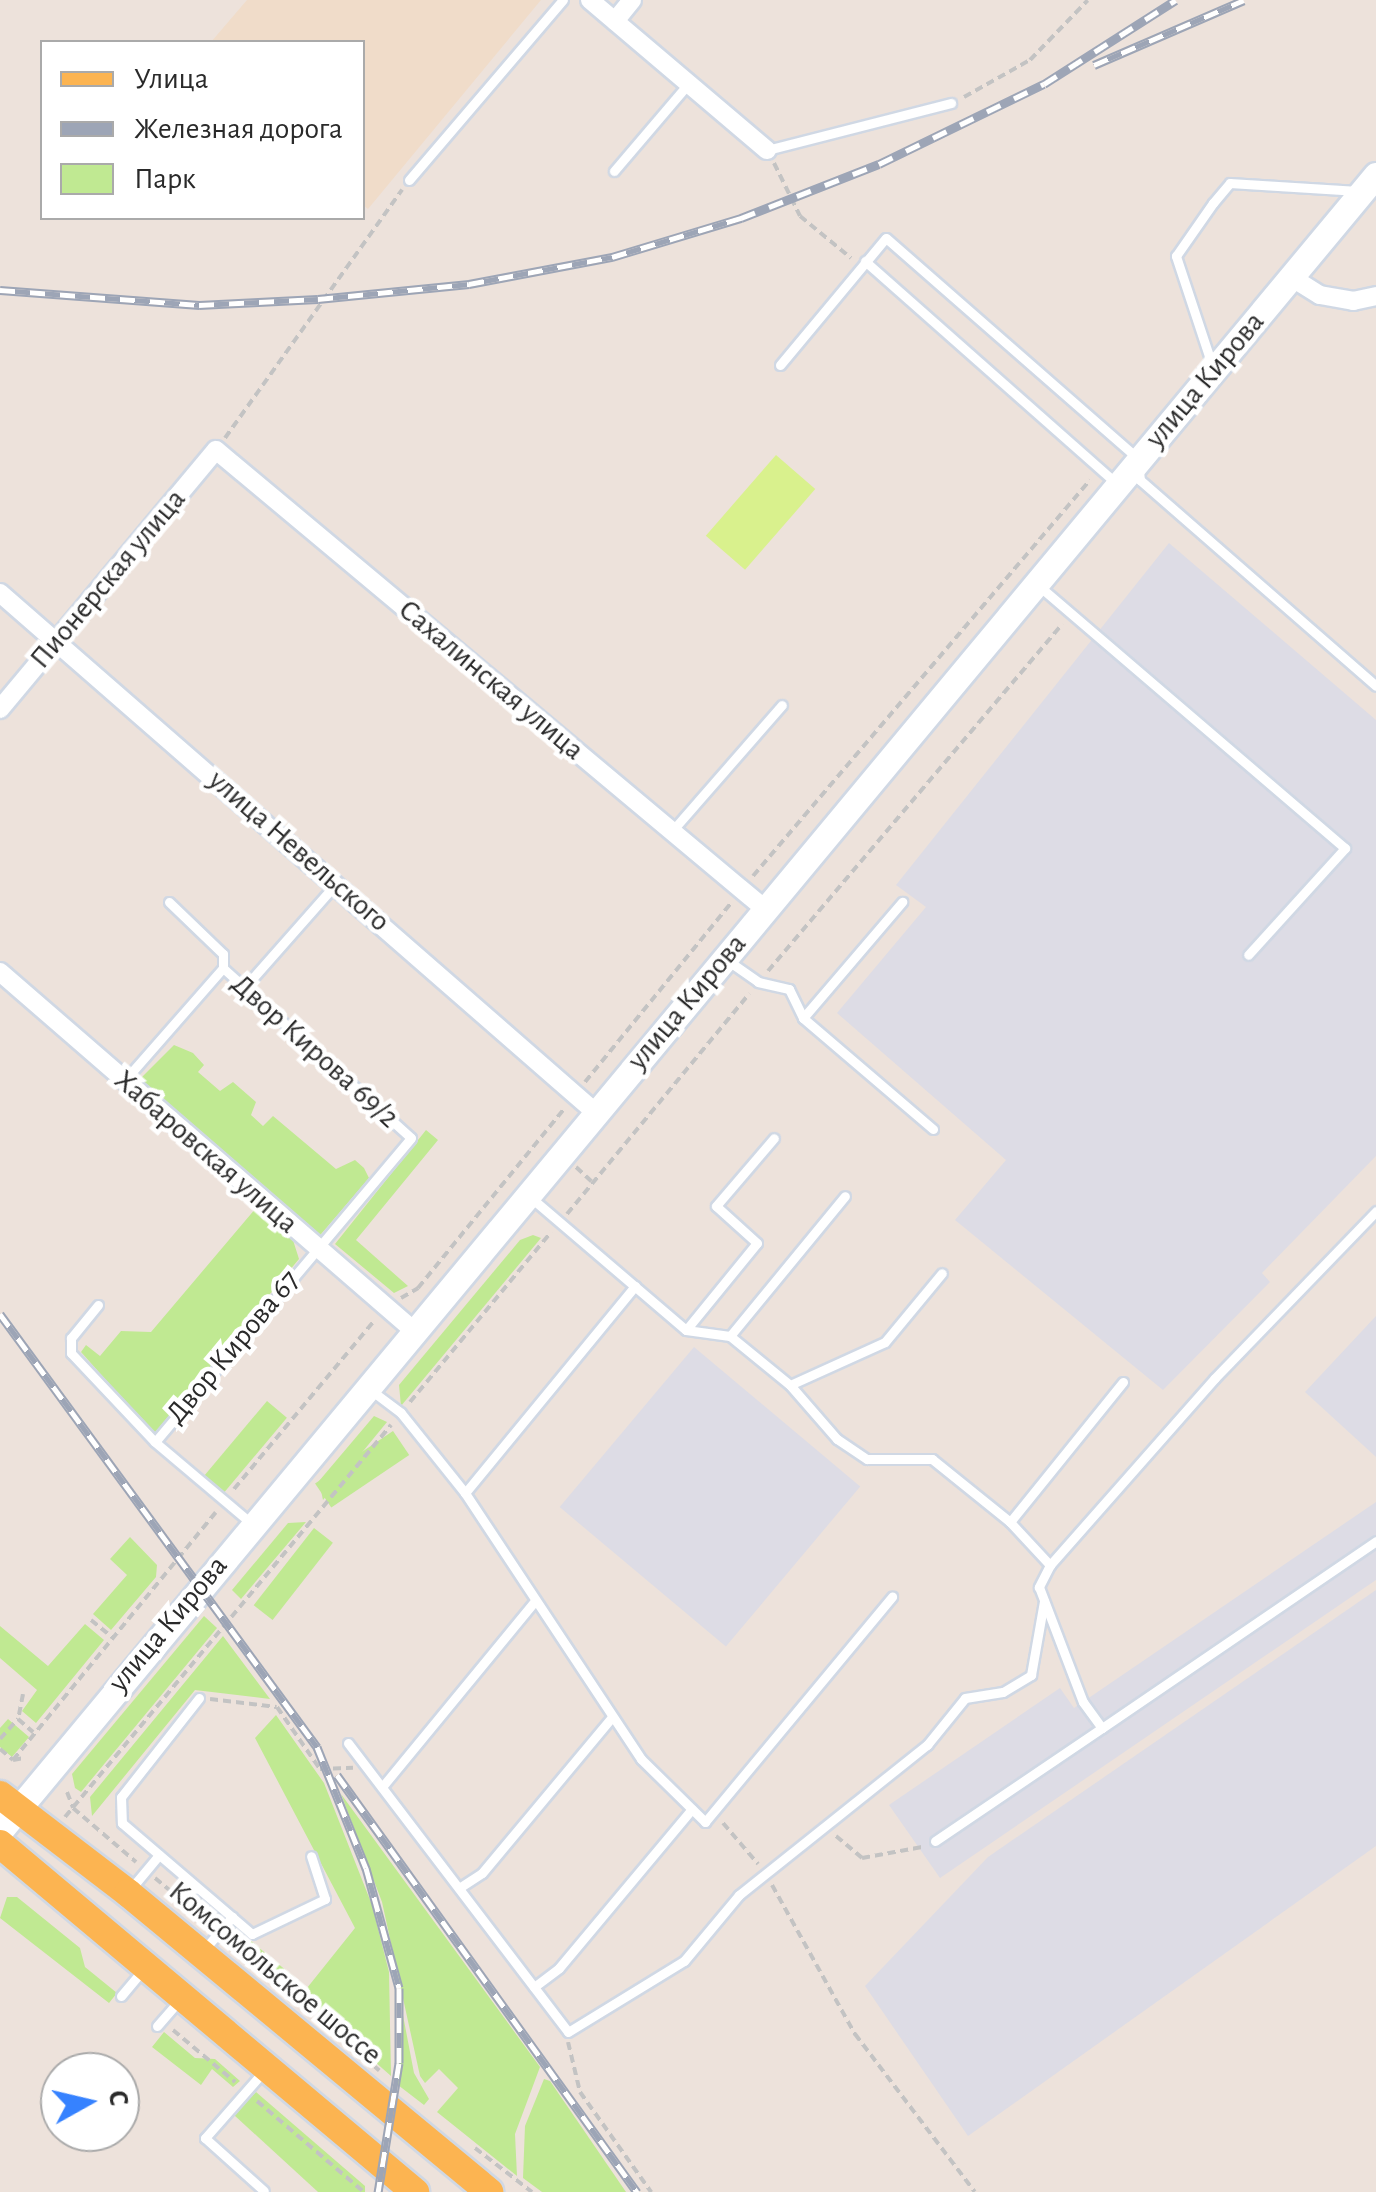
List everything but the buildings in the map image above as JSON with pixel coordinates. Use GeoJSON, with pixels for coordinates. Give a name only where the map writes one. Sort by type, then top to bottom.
{"type":"FeatureCollection","features":[{"type":"Feature","properties":{"kind":"main road","name":"улица Кирова"},"geometry":{"type":"LineString","coordinates":[[6,1811],[252,1524],[1368,184]]}},
{"type":"Feature","properties":{"kind":"main road","name":"Комсомольское шоссе"},"geometry":{"type":"LineString","coordinates":[[6,1811],[128,1893],[211,1942],[489,2192]]}},
{"type":"Feature","properties":{"kind":"main road"},"geometry":{"type":"LineString","coordinates":[[0,1844],[415,2192]]}},
{"type":"Feature","properties":{"kind":"street"},"geometry":{"type":"LineString","coordinates":[[590,0],[768,150]]}},
{"type":"Feature","properties":{"kind":"street"},"geometry":{"type":"LineString","coordinates":[[615,21],[632,0]]}},
{"type":"Feature","properties":{"kind":"street"},"geometry":{"type":"LineString","coordinates":[[1291,277],[1320,295],[1353,301],[1376,296]]}},
{"type":"Feature","properties":{"kind":"street","name":"Пионерская улица"},"geometry":{"type":"LineString","coordinates":[[0,709],[216,450]]}},
{"type":"Feature","properties":{"kind":"street","name":"Сахалинская улица"},"geometry":{"type":"LineString","coordinates":[[216,450],[765,909]]}},
{"type":"Feature","properties":{"kind":"street","name":"улица Невельского"},"geometry":{"type":"LineString","coordinates":[[0,593],[595,1112]]}},
{"type":"Feature","properties":{"kind":"street","name":"Хабаровская улица"},"geometry":{"type":"LineString","coordinates":[[0,972],[413,1330]]}},
{"type":"Feature","properties":{"kind":"lane"},"geometry":{"type":"LineString","coordinates":[[409,180],[562,0]]}},
{"type":"Feature","properties":{"kind":"lane"},"geometry":{"type":"LineString","coordinates":[[614,171],[689,84]]}},
{"type":"Feature","properties":{"kind":"lane"},"geometry":{"type":"LineString","coordinates":[[768,150],[950,102]]}},
{"type":"Feature","properties":{"kind":"lane"},"geometry":{"type":"LineString","coordinates":[[1214,370],[1176,256],[1212,203],[1230,183],[1368,184]]}},
{"type":"Feature","properties":{"kind":"lane"},"geometry":{"type":"LineString","coordinates":[[780,366],[886,238],[1124,473]]}},
{"type":"Feature","properties":{"kind":"lane"},"geometry":{"type":"LineString","coordinates":[[863,263],[1124,473],[1376,686]]}},
{"type":"Feature","properties":{"kind":"lane"},"geometry":{"type":"LineString","coordinates":[[1034,582],[1345,848],[1248,956]]}},
{"type":"Feature","properties":{"kind":"lane"},"geometry":{"type":"LineString","coordinates":[[672,831],[782,704]]}},
{"type":"Feature","properties":{"kind":"lane"},"geometry":{"type":"LineString","coordinates":[[244,988],[336,884]]}},
{"type":"Feature","properties":{"kind":"lane"},"geometry":{"type":"LineString","coordinates":[[170,902],[223,954],[223,968]]}},
{"type":"Feature","properties":{"kind":"lane"},"geometry":{"type":"LineString","coordinates":[[803,1018],[902,902]]}},
{"type":"Feature","properties":{"kind":"lane"},"geometry":{"type":"LineString","coordinates":[[725,958],[758,982],[789,988],[803,1018],[933,1129]]}},
{"type":"Feature","properties":{"kind":"lane","name":"Двор Кирова 69/2"},"geometry":{"type":"LineString","coordinates":[[124,1081],[223,968],[410,1138],[316,1248]]}},
{"type":"Feature","properties":{"kind":"lane"},"geometry":{"type":"LineString","coordinates":[[686,1330],[757,1243],[716,1206],[774,1138]]}},
{"type":"Feature","properties":{"kind":"lane"},"geometry":{"type":"LineString","coordinates":[[527,1195],[686,1330],[730,1336],[790,1385],[837,1439],[866,1459],[932,1459],[1010,1522],[1050,1565]]}},
{"type":"Feature","properties":{"kind":"lane"},"geometry":{"type":"LineString","coordinates":[[730,1336],[845,1196]]}},
{"type":"Feature","properties":{"kind":"lane"},"geometry":{"type":"LineString","coordinates":[[1102,1728],[1084,1702],[1039,1587],[1050,1565],[1215,1378],[1376,1211]]}},
{"type":"Feature","properties":{"kind":"lane","name":"Двор Кирова 67"},"geometry":{"type":"LineString","coordinates":[[252,1524],[155,1442],[316,1248]]}},
{"type":"Feature","properties":{"kind":"lane"},"geometry":{"type":"LineString","coordinates":[[790,1385],[885,1342],[942,1274]]}},
{"type":"Feature","properties":{"kind":"lane"},"geometry":{"type":"LineString","coordinates":[[464,1493],[635,1286]]}},
{"type":"Feature","properties":{"kind":"lane"},"geometry":{"type":"LineString","coordinates":[[98,1305],[71,1338],[72,1353],[155,1442]]}},
{"type":"Feature","properties":{"kind":"lane"},"geometry":{"type":"LineString","coordinates":[[1010,1522],[1123,1382]]}},
{"type":"Feature","properties":{"kind":"lane"},"geometry":{"type":"LineString","coordinates":[[366,1386],[401,1413],[464,1493],[641,1760],[704,1822],[892,1597]]}},
{"type":"Feature","properties":{"kind":"lane"},"geometry":{"type":"LineString","coordinates":[[936,1842],[1376,1541]]}},
{"type":"Feature","properties":{"kind":"lane"},"geometry":{"type":"LineString","coordinates":[[382,1787],[535,1600]]}},
{"type":"Feature","properties":{"kind":"lane"},"geometry":{"type":"LineString","coordinates":[[348,1743],[568,2032],[684,1961],[740,1895],[767,1878],[926,1745],[964,1698],[1003,1692],[1031,1675],[1044,1601]]}},
{"type":"Feature","properties":{"kind":"lane"},"geometry":{"type":"LineString","coordinates":[[198,1698],[118,1805],[122,1823],[232,1917],[259,1935],[325,1899],[312,1856]]}},
{"type":"Feature","properties":{"kind":"lane"},"geometry":{"type":"LineString","coordinates":[[459,1888],[482,1873],[611,1718]]}},
{"type":"Feature","properties":{"kind":"lane"},"geometry":{"type":"LineString","coordinates":[[534,1987],[559,1968],[692,1809]]}},
{"type":"Feature","properties":{"kind":"lane"},"geometry":{"type":"LineString","coordinates":[[128,1893],[159,1855]]}},
{"type":"Feature","properties":{"kind":"lane"},"geometry":{"type":"LineString","coordinates":[[211,1942],[232,1917]]}},
{"type":"Feature","properties":{"kind":"lane"},"geometry":{"type":"LineString","coordinates":[[121,1996],[146,1966]]}},
{"type":"Feature","properties":{"kind":"lane"},"geometry":{"type":"LineString","coordinates":[[160,2024],[182,1997]]}},
{"type":"Feature","properties":{"kind":"lane"},"geometry":{"type":"LineString","coordinates":[[264,2191],[205,2138],[267,2068]]}},
{"type":"Feature","properties":{"kind":"path"},"geometry":{"type":"LineString","coordinates":[[950,102],[996,85],[1030,60],[1088,0]]}},
{"type":"Feature","properties":{"kind":"path"},"geometry":{"type":"LineString","coordinates":[[768,150],[800,216],[863,263]]}},
{"type":"Feature","properties":{"kind":"path"},"geometry":{"type":"LineString","coordinates":[[216,450],[409,180]]}},
{"type":"Feature","properties":{"kind":"path"},"geometry":{"type":"LineString","coordinates":[[13,1760],[386,1307],[418,1288],[742,890],[1124,473]]}},
{"type":"Feature","properties":{"kind":"path"},"geometry":{"type":"LineString","coordinates":[[576,1167],[593,1182]]}},
{"type":"Feature","properties":{"kind":"path"},"geometry":{"type":"LineString","coordinates":[[91,1620],[113,1638]]}},
{"type":"Feature","properties":{"kind":"path"},"geometry":{"type":"LineString","coordinates":[[0,1739],[18,1718],[23,1694]]}},
{"type":"Feature","properties":{"kind":"path"},"geometry":{"type":"LineString","coordinates":[[198,1698],[277,1707],[320,1769],[368,1768]]}},
{"type":"Feature","properties":{"kind":"path"},"geometry":{"type":"LineString","coordinates":[[18,1718],[35,1733]]}},
{"type":"Feature","properties":{"kind":"path"},"geometry":{"type":"LineString","coordinates":[[0,1749],[13,1760]]}},
{"type":"Feature","properties":{"kind":"path"},"geometry":{"type":"LineString","coordinates":[[13,1760],[24,1758]]}},
{"type":"Feature","properties":{"kind":"path"},"geometry":{"type":"LineString","coordinates":[[67,1792],[72,1808],[146,1871],[211,1942],[363,2051],[387,2079]]}},
{"type":"Feature","properties":{"kind":"path"},"geometry":{"type":"LineString","coordinates":[[711,1814],[741,1837],[855,2034],[975,2192]]}},
{"type":"Feature","properties":{"kind":"path"},"geometry":{"type":"LineString","coordinates":[[826,1828],[862,1858],[906,1854],[936,1842]]}},
{"type":"Feature","properties":{"kind":"path"},"geometry":{"type":"LineString","coordinates":[[160,2024],[364,2192]]}},
{"type":"Feature","properties":{"kind":"path"},"geometry":{"type":"LineString","coordinates":[[568,2032],[567,2060],[580,2092],[651,2192]]}},
{"type":"Feature","properties":{"kind":"path"},"geometry":{"type":"LineString","coordinates":[[461,2138],[532,2192]]}},
{"type":"Feature","properties":{"kind":"shaded area"},"geometry":{"type":"Polygon","coordinates":[[[247,0],[541,0],[368,209],[365,40],[213,40],[247,0]]]}},
{"type":"Feature","properties":{"kind":"shaded area"},"geometry":{"type":"Polygon","coordinates":[[[1169,543],[1376,720],[1376,1156],[1262,1273],[1270,1282],[1163,1390],[955,1220],[1006,1160],[837,1013],[926,907],[896,885],[1169,543]]]}},
{"type":"Feature","properties":{"kind":"shaded area"},"geometry":{"type":"Polygon","coordinates":[[[1376,1316],[1376,1457],[1305,1392],[1376,1316]]]}},
{"type":"Feature","properties":{"kind":"shaded area"},"geometry":{"type":"Polygon","coordinates":[[[694,1347],[860,1486],[726,1647],[560,1507],[694,1347]]]}},
{"type":"Feature","properties":{"kind":"shaded area"},"geometry":{"type":"Polygon","coordinates":[[[1376,1502],[1376,1580],[940,1878],[889,1805],[1060,1688],[1074,1708],[1376,1502]]]}},
{"type":"Feature","properties":{"kind":"shaded area"},"geometry":{"type":"Polygon","coordinates":[[[1376,1590],[1376,1846],[968,2136],[865,1986],[988,1857],[1376,1590]]]}},
{"type":"Feature","properties":{"kind":"green space"},"geometry":{"type":"Polygon","coordinates":[[[776,455],[815,489],[745,570],[706,536],[776,455]]]}},
{"type":"Feature","properties":{"kind":"green space"},"geometry":{"type":"Polygon","coordinates":[[[174,1045],[193,1053],[204,1065],[198,1072],[220,1091],[233,1082],[256,1102],[251,1115],[263,1126],[273,1116],[336,1169],[355,1160],[364,1168],[369,1178],[316,1240],[144,1089],[142,1077],[174,1045]]]}},
{"type":"Feature","properties":{"kind":"green space"},"geometry":{"type":"Polygon","coordinates":[[[426,1130],[438,1140],[356,1240],[408,1286],[394,1293],[335,1244],[426,1130]]]}},
{"type":"Feature","properties":{"kind":"green space"},"geometry":{"type":"Polygon","coordinates":[[[256,1208],[292,1237],[299,1259],[154,1434],[81,1352],[86,1345],[100,1356],[121,1331],[151,1332],[256,1208]]]}},
{"type":"Feature","properties":{"kind":"green space"},"geometry":{"type":"Polygon","coordinates":[[[533,1235],[541,1238],[401,1406],[399,1385],[520,1240],[533,1235]]]}},
{"type":"Feature","properties":{"kind":"green space"},"geometry":{"type":"Polygon","coordinates":[[[267,1401],[287,1418],[224,1493],[204,1476],[267,1401]]]}},
{"type":"Feature","properties":{"kind":"green space"},"geometry":{"type":"Polygon","coordinates":[[[374,1416],[387,1422],[323,1500],[319,1481],[374,1416]]]}},
{"type":"Feature","properties":{"kind":"green space"},"geometry":{"type":"Polygon","coordinates":[[[393,1431],[409,1455],[331,1508],[315,1484],[393,1431]]]}},
{"type":"Feature","properties":{"kind":"green space"},"geometry":{"type":"Polygon","coordinates":[[[306,1522],[241,1599],[232,1590],[288,1523],[306,1522]]]}},
{"type":"Feature","properties":{"kind":"green space"},"geometry":{"type":"Polygon","coordinates":[[[314,1528],[333,1543],[273,1620],[254,1605],[314,1528]]]}},
{"type":"Feature","properties":{"kind":"green space"},"geometry":{"type":"Polygon","coordinates":[[[130,1537],[157,1565],[156,1577],[111,1630],[93,1614],[127,1575],[110,1559],[130,1537]]]}},
{"type":"Feature","properties":{"kind":"green space"},"geometry":{"type":"Polygon","coordinates":[[[204,1616],[217,1628],[81,1792],[75,1788],[72,1774],[204,1616]]]}},
{"type":"Feature","properties":{"kind":"green space"},"geometry":{"type":"Polygon","coordinates":[[[85,1624],[104,1640],[36,1723],[22,1711],[37,1690],[0,1658],[0,1626],[48,1666],[85,1624]]]}},
{"type":"Feature","properties":{"kind":"green space"},"geometry":{"type":"Polygon","coordinates":[[[223,1636],[270,1699],[195,1690],[92,1816],[90,1797],[223,1636]]]}},
{"type":"Feature","properties":{"kind":"green space"},"geometry":{"type":"Polygon","coordinates":[[[276,1715],[324,1783],[372,1905],[389,1972],[391,2076],[239,1942],[244,1935],[307,1988],[355,1928],[255,1738],[276,1715]]]}},
{"type":"Feature","properties":{"kind":"green space"},"geometry":{"type":"Polygon","coordinates":[[[8,1719],[29,1737],[12,1757],[0,1747],[0,1728],[8,1719]]]}},
{"type":"Feature","properties":{"kind":"green space"},"geometry":{"type":"Polygon","coordinates":[[[341,1794],[540,2067],[515,2134],[517,2176],[437,2112],[458,2088],[439,2069],[425,2083],[420,2076],[382,1902],[341,1794]]]}},
{"type":"Feature","properties":{"kind":"green space"},"geometry":{"type":"Polygon","coordinates":[[[7,1897],[17,1897],[80,1948],[85,1967],[117,1993],[109,2003],[0,1918],[7,1897]]]}},
{"type":"Feature","properties":{"kind":"green space"},"geometry":{"type":"Polygon","coordinates":[[[402,2010],[414,2073],[429,2099],[424,2105],[398,2085],[402,2010]]]}},
{"type":"Feature","properties":{"kind":"green space"},"geometry":{"type":"Polygon","coordinates":[[[164,2032],[195,2058],[215,2059],[240,2081],[233,2087],[212,2069],[201,2085],[152,2047],[164,2032]]]}},
{"type":"Feature","properties":{"kind":"green space"},"geometry":{"type":"Polygon","coordinates":[[[544,2079],[550,2081],[626,2192],[542,2192],[523,2178],[525,2126],[544,2079]]]}},
{"type":"Feature","properties":{"kind":"green space"},"geometry":{"type":"Polygon","coordinates":[[[256,2092],[365,2186],[365,2192],[318,2192],[234,2115],[256,2092]]]}},
{"type":"Feature","properties":{"kind":"railway"},"geometry":{"type":"LineString","coordinates":[[0,290],[199,305],[318,299],[469,284],[612,257],[741,218],[879,164],[1044,84],[1176,0]]}},
{"type":"Feature","properties":{"kind":"railway"},"geometry":{"type":"LineString","coordinates":[[1094,65],[1244,0]]}},
{"type":"Feature","properties":{"kind":"railway"},"geometry":{"type":"LineString","coordinates":[[0,1314],[317,1747],[366,1868],[399,1988],[399,2063],[378,2192]]}},
{"type":"Feature","properties":{"kind":"railway"},"geometry":{"type":"LineString","coordinates":[[337,1775],[637,2192]]}}]}
